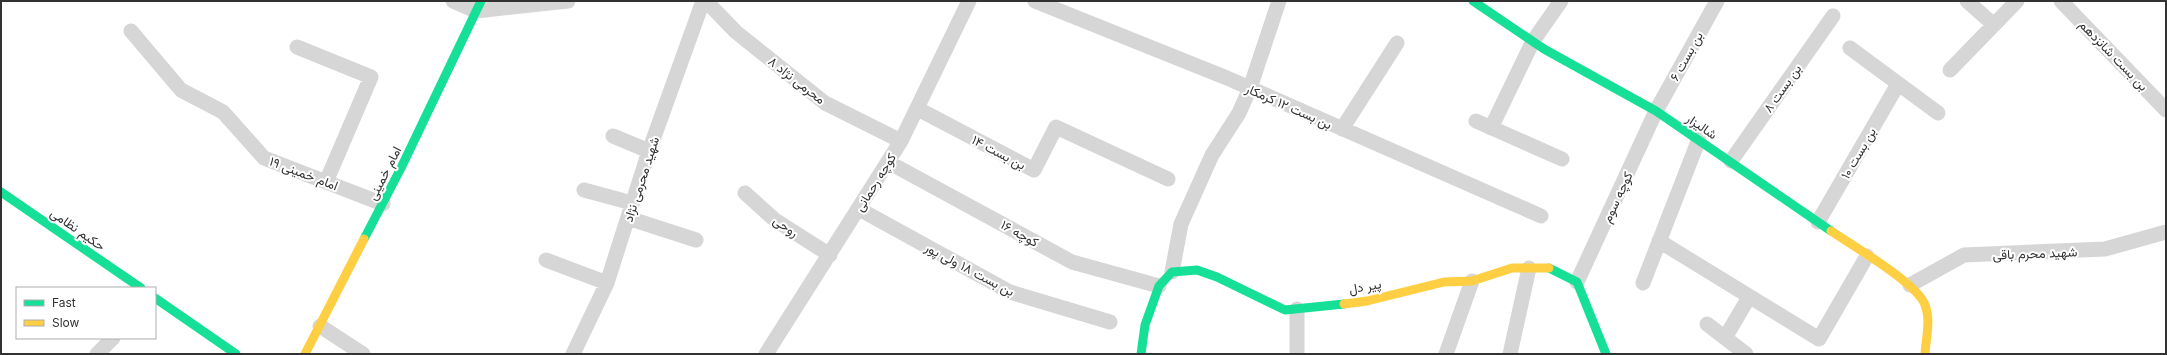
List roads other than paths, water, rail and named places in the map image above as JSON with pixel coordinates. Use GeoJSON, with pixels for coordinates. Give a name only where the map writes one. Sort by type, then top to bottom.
{"type":"FeatureCollection","features":[{"type":"Feature","properties":{"kind":"street"},"geometry":{"type":"LineString","coordinates":[[453,1],[478,6],[568,1]]}},
{"type":"Feature","properties":{"kind":"street","name":"محرمی نژاد ۸"},"geometry":{"type":"LineString","coordinates":[[704,1],[736,32],[825,103],[901,141]]}},
{"type":"Feature","properties":{"kind":"street","name":"شهید محرمی نژاد"},"geometry":{"type":"LineString","coordinates":[[573,354],[607,283],[649,151],[704,1]]}},
{"type":"Feature","properties":{"kind":"street","name":"کوچه رحمانی"},"geometry":{"type":"LineString","coordinates":[[766,354],[901,141],[918,109],[968,1]]}},
{"type":"Feature","properties":{"kind":"street","name":"بن بست ۱۲ کرمکار"},"geometry":{"type":"LineString","coordinates":[[1035,1],[1250,88],[1541,216]]}},
{"type":"Feature","properties":{"kind":"street"},"geometry":{"type":"LineString","coordinates":[[1141,354],[1145,325],[1159,286],[1172,272],[1181,224],[1212,155],[1239,113],[1250,88],[1279,1]]}},
{"type":"Feature","properties":{"kind":"street","name":"شالیزار"},"geometry":{"type":"LineString","coordinates":[[1473,1],[1533,41],[1656,111],[1910,284],[1925,303],[1928,316],[1925,354]]}},
{"type":"Feature","properties":{"kind":"street"},"geometry":{"type":"LineString","coordinates":[[1491,128],[1533,41],[1561,1]]}},
{"type":"Feature","properties":{"kind":"street","name":"بن بست ۶"},"geometry":{"type":"LineString","coordinates":[[1656,111],[1716,1]]}},
{"type":"Feature","properties":{"kind":"street"},"geometry":{"type":"LineString","coordinates":[[1966,1],[1994,25]]}},
{"type":"Feature","properties":{"kind":"street"},"geometry":{"type":"LineString","coordinates":[[1950,70],[2017,1]]}},
{"type":"Feature","properties":{"kind":"street","name":"بن بست شانزدهم"},"geometry":{"type":"LineString","coordinates":[[2061,1],[2166,110]]}},
{"type":"Feature","properties":{"kind":"street","name":"امام خمینی"},"geometry":{"type":"LineString","coordinates":[[305,354],[383,204],[478,6]]}},
{"type":"Feature","properties":{"kind":"street","name":"بن بست ۸"},"geometry":{"type":"LineString","coordinates":[[1730,161],[1833,16]]}},
{"type":"Feature","properties":{"kind":"street","name":"امام خمینی ۱۹"},"geometry":{"type":"LineString","coordinates":[[131,31],[181,90],[223,112],[264,158],[383,204]]}},
{"type":"Feature","properties":{"kind":"street"},"geometry":{"type":"LineString","coordinates":[[1342,129],[1397,43]]}},
{"type":"Feature","properties":{"kind":"street"},"geometry":{"type":"LineString","coordinates":[[297,47],[371,77],[326,182]]}},
{"type":"Feature","properties":{"kind":"street"},"geometry":{"type":"LineString","coordinates":[[1850,48],[1938,113]]}},
{"type":"Feature","properties":{"kind":"street","name":"بن بست ۱۰"},"geometry":{"type":"LineString","coordinates":[[1818,222],[1898,84]]}},
{"type":"Feature","properties":{"kind":"street","name":"بن بست ۱۴"},"geometry":{"type":"LineString","coordinates":[[918,109],[1034,170],[1056,127],[1168,179]]}},
{"type":"Feature","properties":{"kind":"street","name":"کوچه سوم"},"geometry":{"type":"LineString","coordinates":[[1577,282],[1656,111]]}},
{"type":"Feature","properties":{"kind":"street"},"geometry":{"type":"LineString","coordinates":[[1476,121],[1562,159]]}},
{"type":"Feature","properties":{"kind":"street"},"geometry":{"type":"LineString","coordinates":[[612,136],[649,151]]}},
{"type":"Feature","properties":{"kind":"street"},"geometry":{"type":"LineString","coordinates":[[1643,283],[1699,139]]}},
{"type":"Feature","properties":{"kind":"street","name":"کوچه ۱۶"},"geometry":{"type":"LineString","coordinates":[[888,162],[1072,262],[1159,286]]}},
{"type":"Feature","properties":{"kind":"street"},"geometry":{"type":"LineString","coordinates":[[584,190],[632,203]]}},
{"type":"Feature","properties":{"kind":"street","name":"حکیم نظامی"},"geometry":{"type":"LineString","coordinates":[[1,192],[140,287]]}},
{"type":"Feature","properties":{"kind":"street","name":"روحی"},"geometry":{"type":"LineString","coordinates":[[745,193],[775,220],[830,255]]}},
{"type":"Feature","properties":{"kind":"street","name":"بن بست ۱۸ ولی پور"},"geometry":{"type":"LineString","coordinates":[[859,209],[1010,292],[1110,322]]}},
{"type":"Feature","properties":{"kind":"street"},"geometry":{"type":"LineString","coordinates":[[628,218],[696,240]]}},
{"type":"Feature","properties":{"kind":"street","name":"شهید محرم باقی"},"geometry":{"type":"LineString","coordinates":[[1910,284],[1964,255],[2104,249],[2166,232]]}},
{"type":"Feature","properties":{"kind":"street"},"geometry":{"type":"LineString","coordinates":[[1659,241],[1819,339],[1867,256]]}},
{"type":"Feature","properties":{"kind":"street"},"geometry":{"type":"LineString","coordinates":[[546,260],[607,283]]}},
{"type":"Feature","properties":{"kind":"street","name":"پیر دل"},"geometry":{"type":"LineString","coordinates":[[1172,272],[1197,270],[1217,277],[1285,310],[1367,301],[1444,282],[1472,281],[1512,268],[1552,268],[1577,282]]}},
{"type":"Feature","properties":{"kind":"street"},"geometry":{"type":"LineString","coordinates":[[1510,354],[1530,268]]}},
{"type":"Feature","properties":{"kind":"street"},"geometry":{"type":"LineString","coordinates":[[1446,354],[1472,281]]}},
{"type":"Feature","properties":{"kind":"street"},"geometry":{"type":"LineString","coordinates":[[1577,282],[1606,354]]}},
{"type":"Feature","properties":{"kind":"street"},"geometry":{"type":"LineString","coordinates":[[1725,338],[1749,297]]}},
{"type":"Feature","properties":{"kind":"street"},"geometry":{"type":"LineString","coordinates":[[156,299],[217,348],[236,354]]}},
{"type":"Feature","properties":{"kind":"street"},"geometry":{"type":"LineString","coordinates":[[1297,309],[1297,354]]}},
{"type":"Feature","properties":{"kind":"street"},"geometry":{"type":"LineString","coordinates":[[1707,324],[1746,354]]}},
{"type":"Feature","properties":{"kind":"street"},"geometry":{"type":"LineString","coordinates":[[320,326],[363,354]]}},
{"type":"Feature","properties":{"kind":"street"},"geometry":{"type":"LineString","coordinates":[[97,354],[112,339]]}}]}
